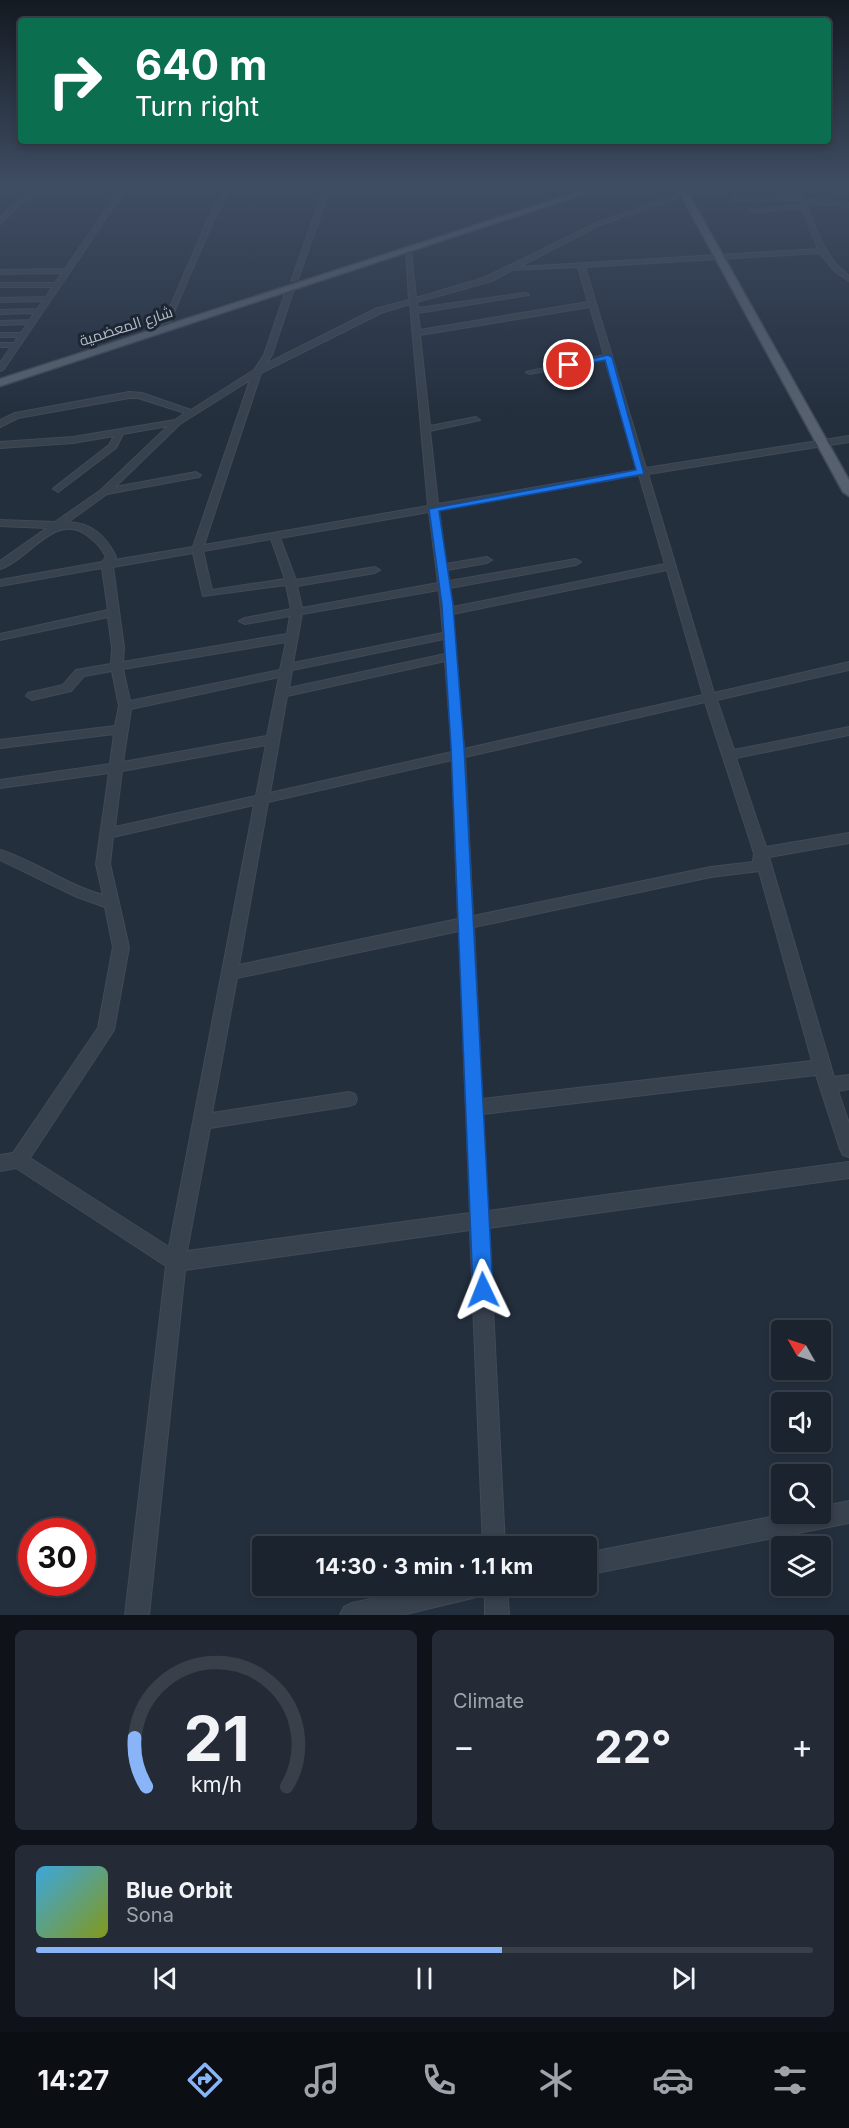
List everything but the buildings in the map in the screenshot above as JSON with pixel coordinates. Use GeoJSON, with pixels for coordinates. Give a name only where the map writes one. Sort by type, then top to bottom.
{"type":"FeatureCollection","features":[{"type":"Feature","properties":{"kind":"main road","name":"شارع المعضمية"},"geometry":{"type":"LineString","coordinates":[[0,381],[365,261]]}},
{"type":"Feature","properties":{"kind":"main road","name":"شارع المعضمية"},"geometry":{"type":"LineString","coordinates":[[0,381],[367,261]]}},
{"type":"Feature","properties":{"kind":"main road"},"geometry":{"type":"LineString","coordinates":[[722,261],[849,492]]}},
{"type":"Feature","properties":{"kind":"street"},"geometry":{"type":"LineString","coordinates":[[0,369],[73,261]]}},
{"type":"Feature","properties":{"kind":"street"},"geometry":{"type":"LineString","coordinates":[[164,326],[192,261]]}},
{"type":"Feature","properties":{"kind":"street"},"geometry":{"type":"LineString","coordinates":[[300,261],[268,355],[257,372],[197,549],[207,594],[375,570]]}},
{"type":"Feature","properties":{"kind":"street"},"geometry":{"type":"LineString","coordinates":[[413,261],[416,333],[447,612],[458,754],[476,1107],[494,1536]]}},
{"type":"Feature","properties":{"kind":"street"},"geometry":{"type":"LineString","coordinates":[[0,567],[104,492],[177,422],[257,372],[341,328],[414,299],[489,279],[526,261]]}},
{"type":"Feature","properties":{"kind":"street"},"geometry":{"type":"LineString","coordinates":[[509,270],[631,261]]}},
{"type":"Feature","properties":{"kind":"street"},"geometry":{"type":"LineString","coordinates":[[828,261],[849,279]]}},
{"type":"Feature","properties":{"kind":"street"},"geometry":{"type":"LineString","coordinates":[[581,265],[641,472],[710,698],[761,853],[827,1085],[849,1149]]}},
{"type":"Feature","properties":{"kind":"street"},"geometry":{"type":"LineString","coordinates":[[0,272],[64,274]]}},
{"type":"Feature","properties":{"kind":"street"},"geometry":{"type":"LineString","coordinates":[[0,278],[64,274]]}},
{"type":"Feature","properties":{"kind":"street"},"geometry":{"type":"LineString","coordinates":[[0,285],[58,285]]}},
{"type":"Feature","properties":{"kind":"street"},"geometry":{"type":"LineString","coordinates":[[0,294],[45,303]]}},
{"type":"Feature","properties":{"kind":"street"},"geometry":{"type":"LineString","coordinates":[[415,311],[525,295]]}},
{"type":"Feature","properties":{"kind":"street"},"geometry":{"type":"LineString","coordinates":[[0,300],[45,303]]}},
{"type":"Feature","properties":{"kind":"street"},"geometry":{"type":"LineString","coordinates":[[0,307],[45,303]]}},
{"type":"Feature","properties":{"kind":"street"},"geometry":{"type":"LineString","coordinates":[[0,312],[45,303]]}},
{"type":"Feature","properties":{"kind":"street"},"geometry":{"type":"LineString","coordinates":[[416,333],[592,303]]}},
{"type":"Feature","properties":{"kind":"street"},"geometry":{"type":"LineString","coordinates":[[0,323],[32,322]]}},
{"type":"Feature","properties":{"kind":"street"},"geometry":{"type":"LineString","coordinates":[[0,335],[24,335]]}},
{"type":"Feature","properties":{"kind":"street"},"geometry":{"type":"LineString","coordinates":[[0,345],[16,345]]}},
{"type":"Feature","properties":{"kind":"street"},"geometry":{"type":"LineString","coordinates":[[530,372],[608,357]]}},
{"type":"Feature","properties":{"kind":"street"},"geometry":{"type":"LineString","coordinates":[[0,424],[15,416],[129,395],[139,395],[192,413]]}},
{"type":"Feature","properties":{"kind":"street"},"geometry":{"type":"LineString","coordinates":[[427,429],[476,420]]}},
{"type":"Feature","properties":{"kind":"street"},"geometry":{"type":"LineString","coordinates":[[0,445],[119,434],[177,422]]}},
{"type":"Feature","properties":{"kind":"street"},"geometry":{"type":"LineString","coordinates":[[58,489],[113,446],[119,434]]}},
{"type":"Feature","properties":{"kind":"street"},"geometry":{"type":"LineString","coordinates":[[0,583],[641,472],[849,440]]}},
{"type":"Feature","properties":{"kind":"street"},"geometry":{"type":"LineString","coordinates":[[104,492],[196,475]]}},
{"type":"Feature","properties":{"kind":"street"},"geometry":{"type":"LineString","coordinates":[[0,523],[82,526],[105,544],[111,557],[107,564],[114,612],[117,667],[125,706],[103,864],[120,947],[106,1030],[9,1162],[176,1262],[849,1170]]}},
{"type":"Feature","properties":{"kind":"street"},"geometry":{"type":"LineString","coordinates":[[137,1615],[176,1262],[273,739],[288,670],[297,611],[292,583],[275,537]]}},
{"type":"Feature","properties":{"kind":"street"},"geometry":{"type":"LineString","coordinates":[[0,557],[14,556]]}},
{"type":"Feature","properties":{"kind":"street"},"geometry":{"type":"LineString","coordinates":[[441,568],[487,560]]}},
{"type":"Feature","properties":{"kind":"street"},"geometry":{"type":"LineString","coordinates":[[245,621],[576,562]]}},
{"type":"Feature","properties":{"kind":"street"},"geometry":{"type":"LineString","coordinates":[[447,612],[670,566]]}},
{"type":"Feature","properties":{"kind":"street"},"geometry":{"type":"LineString","coordinates":[[0,637],[114,612]]}},
{"type":"Feature","properties":{"kind":"street"},"geometry":{"type":"LineString","coordinates":[[125,706],[449,636]]}},
{"type":"Feature","properties":{"kind":"street"},"geometry":{"type":"LineString","coordinates":[[32,696],[67,688],[80,674],[292,637]]}},
{"type":"Feature","properties":{"kind":"street"},"geometry":{"type":"LineString","coordinates":[[282,693],[450,657]]}},
{"type":"Feature","properties":{"kind":"street"},"geometry":{"type":"LineString","coordinates":[[107,834],[849,666]]}},
{"type":"Feature","properties":{"kind":"street"},"geometry":{"type":"LineString","coordinates":[[0,744],[121,729]]}},
{"type":"Feature","properties":{"kind":"street"},"geometry":{"type":"LineString","coordinates":[[730,755],[849,731]]}},
{"type":"Feature","properties":{"kind":"street"},"geometry":{"type":"LineString","coordinates":[[0,784],[118,767],[273,739]]}},
{"type":"Feature","properties":{"kind":"street"},"geometry":{"type":"LineString","coordinates":[[761,853],[849,838]]}},
{"type":"Feature","properties":{"kind":"street"},"geometry":{"type":"LineString","coordinates":[[230,973],[711,872],[759,866],[761,853]]}},
{"type":"Feature","properties":{"kind":"street"},"geometry":{"type":"LineString","coordinates":[[0,855],[16,859],[88,898],[111,903]]}},
{"type":"Feature","properties":{"kind":"street"},"geometry":{"type":"LineString","coordinates":[[476,1107],[822,1067]]}},
{"type":"Feature","properties":{"kind":"street"},"geometry":{"type":"LineString","coordinates":[[827,1085],[849,1082]]}},
{"type":"Feature","properties":{"kind":"street"},"geometry":{"type":"LineString","coordinates":[[202,1122],[349,1099]]}},
{"type":"Feature","properties":{"kind":"street"},"geometry":{"type":"LineString","coordinates":[[597,1562],[849,1512]]}},
{"type":"Feature","properties":{"kind":"street"},"geometry":{"type":"LineString","coordinates":[[352,1615],[435,1596]]}},
{"type":"Feature","properties":{"kind":"street"},"geometry":{"type":"LineString","coordinates":[[496,1596],[497,1615]]}},
{"type":"Feature","properties":{"kind":"route"},"geometry":{"type":"LineString","coordinates":[[483,1290],[458,747],[447,605],[434,509],[641,472],[608,357],[569,365]]}}]}
